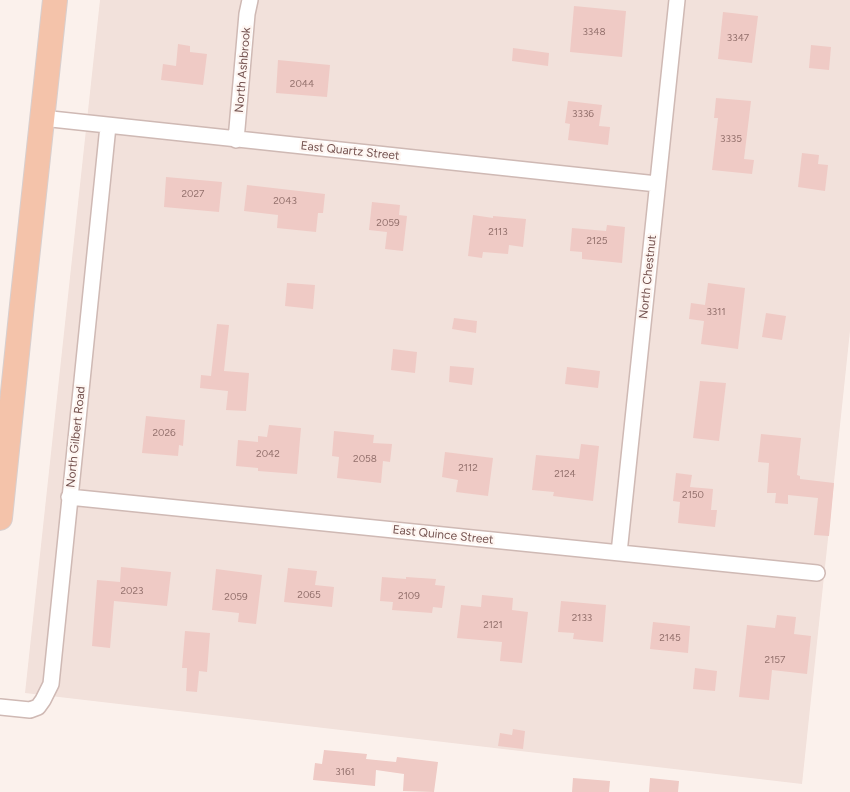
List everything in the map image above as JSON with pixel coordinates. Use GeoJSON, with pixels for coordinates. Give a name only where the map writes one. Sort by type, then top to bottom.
{"type":"FeatureCollection","features":[{"type":"Feature","properties":{"kind":"main road"},"geometry":{"type":"LineString","coordinates":[[0,518],[55,0]]}},
{"type":"Feature","properties":{"kind":"street","name":"North Ashbrook"},"geometry":{"type":"LineString","coordinates":[[236,140],[250,0]]}},
{"type":"Feature","properties":{"kind":"street","name":"North Chestnut"},"geometry":{"type":"LineString","coordinates":[[619,553],[677,0]]}},
{"type":"Feature","properties":{"kind":"street","name":"East Quartz Street"},"geometry":{"type":"LineString","coordinates":[[42,118],[658,184]]}},
{"type":"Feature","properties":{"kind":"street","name":"North Gilbert Road"},"geometry":{"type":"LineString","coordinates":[[0,707],[30,710],[38,707],[51,684],[108,126]]}},
{"type":"Feature","properties":{"kind":"street","name":"East Quince Street"},"geometry":{"type":"LineString","coordinates":[[69,497],[817,573]]}},
{"type":"Feature","properties":{"kind":"shaded area"},"geometry":{"type":"Polygon","coordinates":[[[100,0],[850,0],[850,331],[802,784],[25,693],[100,0]]]}},
{"type":"Feature","properties":{"kind":"building"},"geometry":{"type":"Polygon","coordinates":[[[574,6],[626,11],[622,57],[570,52],[574,6]]]}},
{"type":"Feature","properties":{"kind":"building"},"geometry":{"type":"Polygon","coordinates":[[[723,12],[758,16],[752,63],[718,59],[723,12]]]}},
{"type":"Feature","properties":{"kind":"building"},"geometry":{"type":"Polygon","coordinates":[[[178,44],[190,46],[190,52],[207,54],[203,85],[161,80],[163,64],[176,66],[178,44]]]}},
{"type":"Feature","properties":{"kind":"building"},"geometry":{"type":"Polygon","coordinates":[[[811,45],[831,47],[829,70],[809,68],[811,45]]]}},
{"type":"Feature","properties":{"kind":"building"},"geometry":{"type":"Polygon","coordinates":[[[513,48],[549,53],[548,66],[512,61],[513,48]]]}},
{"type":"Feature","properties":{"kind":"building"},"geometry":{"type":"Polygon","coordinates":[[[278,60],[330,65],[327,97],[276,93],[278,60]]]}},
{"type":"Feature","properties":{"kind":"building"},"geometry":{"type":"Polygon","coordinates":[[[716,98],[751,101],[744,159],[754,160],[752,174],[712,170],[718,118],[714,118],[716,98]]]}},
{"type":"Feature","properties":{"kind":"building"},"geometry":{"type":"Polygon","coordinates":[[[568,101],[602,105],[599,126],[610,127],[608,145],[568,140],[570,124],[565,123],[568,101]]]}},
{"type":"Feature","properties":{"kind":"building"},"geometry":{"type":"Polygon","coordinates":[[[802,153],[819,155],[818,164],[828,165],[825,191],[798,187],[802,153]]]}},
{"type":"Feature","properties":{"kind":"building"},"geometry":{"type":"Polygon","coordinates":[[[166,177],[222,182],[219,212],[164,207],[166,177]]]}},
{"type":"Feature","properties":{"kind":"building"},"geometry":{"type":"Polygon","coordinates":[[[247,185],[325,194],[323,213],[318,213],[316,232],[277,228],[278,215],[244,211],[247,185]]]}},
{"type":"Feature","properties":{"kind":"building"},"geometry":{"type":"Polygon","coordinates":[[[372,202],[400,205],[399,215],[407,216],[403,251],[385,249],[387,232],[369,230],[372,202]]]}},
{"type":"Feature","properties":{"kind":"building"},"geometry":{"type":"Polygon","coordinates":[[[473,215],[526,219],[523,247],[509,245],[508,254],[483,252],[482,258],[468,256],[473,215]]]}},
{"type":"Feature","properties":{"kind":"building"},"geometry":{"type":"Polygon","coordinates":[[[607,225],[625,227],[622,263],[582,259],[582,252],[570,251],[572,228],[606,231],[607,225]]]}},
{"type":"Feature","properties":{"kind":"building"},"geometry":{"type":"Polygon","coordinates":[[[287,283],[315,285],[313,309],[285,306],[287,283]]]}},
{"type":"Feature","properties":{"kind":"building"},"geometry":{"type":"Polygon","coordinates":[[[708,283],[745,288],[738,349],[701,344],[704,321],[689,319],[691,303],[705,305],[708,283]]]}},
{"type":"Feature","properties":{"kind":"building"},"geometry":{"type":"Polygon","coordinates":[[[766,313],[786,316],[782,340],[762,337],[766,313]]]}},
{"type":"Feature","properties":{"kind":"building"},"geometry":{"type":"Polygon","coordinates":[[[454,318],[477,321],[476,333],[452,329],[454,318]]]}},
{"type":"Feature","properties":{"kind":"building"},"geometry":{"type":"Polygon","coordinates":[[[217,324],[229,325],[224,371],[249,373],[246,411],[226,410],[228,391],[200,388],[201,375],[211,376],[217,324]]]}},
{"type":"Feature","properties":{"kind":"building"},"geometry":{"type":"Polygon","coordinates":[[[393,349],[417,352],[415,373],[391,370],[393,349]]]}},
{"type":"Feature","properties":{"kind":"building"},"geometry":{"type":"Polygon","coordinates":[[[450,366],[474,368],[472,385],[449,382],[450,366]]]}},
{"type":"Feature","properties":{"kind":"building"},"geometry":{"type":"Polygon","coordinates":[[[567,367],[600,371],[598,388],[565,384],[567,367]]]}},
{"type":"Feature","properties":{"kind":"building"},"geometry":{"type":"Polygon","coordinates":[[[700,381],[726,383],[719,441],[693,438],[700,381]]]}},
{"type":"Feature","properties":{"kind":"building"},"geometry":{"type":"Polygon","coordinates":[[[146,416],[185,420],[183,446],[179,445],[178,456],[142,453],[146,416]]]}},
{"type":"Feature","properties":{"kind":"building"},"geometry":{"type":"Polygon","coordinates":[[[269,425],[301,428],[297,474],[258,471],[258,468],[236,466],[238,440],[258,442],[258,436],[267,437],[269,425]]]}},
{"type":"Feature","properties":{"kind":"building"},"geometry":{"type":"Polygon","coordinates":[[[334,431],[374,435],[373,443],[392,444],[390,462],[383,461],[381,483],[337,478],[339,457],[332,456],[334,431]]]}},
{"type":"Feature","properties":{"kind":"building"},"geometry":{"type":"Polygon","coordinates":[[[761,434],[801,438],[797,475],[800,476],[800,479],[834,483],[829,536],[814,535],[818,498],[788,495],[788,504],[775,503],[776,493],[767,493],[769,463],[758,462],[761,434]]]}},
{"type":"Feature","properties":{"kind":"building"},"geometry":{"type":"Polygon","coordinates":[[[581,444],[599,446],[593,501],[553,496],[554,492],[532,490],[536,455],[579,459],[581,444]]]}},
{"type":"Feature","properties":{"kind":"building"},"geometry":{"type":"Polygon","coordinates":[[[445,452],[493,458],[488,496],[456,492],[458,480],[442,477],[445,452]]]}},
{"type":"Feature","properties":{"kind":"building"},"geometry":{"type":"Polygon","coordinates":[[[676,473],[692,475],[690,487],[713,489],[711,510],[717,510],[715,527],[678,523],[680,502],[673,501],[676,473]]]}},
{"type":"Feature","properties":{"kind":"building"},"geometry":{"type":"Polygon","coordinates":[[[121,567],[171,572],[167,606],[114,601],[110,648],[92,646],[97,580],[120,582],[121,567]]]}},
{"type":"Feature","properties":{"kind":"building"},"geometry":{"type":"Polygon","coordinates":[[[288,568],[317,571],[315,585],[334,587],[332,607],[284,602],[288,568]]]}},
{"type":"Feature","properties":{"kind":"building"},"geometry":{"type":"Polygon","coordinates":[[[216,569],[262,575],[256,624],[238,622],[239,613],[212,610],[216,569]]]}},
{"type":"Feature","properties":{"kind":"building"},"geometry":{"type":"Polygon","coordinates":[[[382,577],[436,579],[435,585],[445,586],[442,608],[433,607],[432,613],[392,610],[393,602],[380,601],[382,577]]]}},
{"type":"Feature","properties":{"kind":"building"},"geometry":{"type":"Polygon","coordinates":[[[482,595],[513,598],[512,610],[528,612],[522,663],[500,661],[502,642],[457,638],[461,605],[481,607],[482,595]]]}},
{"type":"Feature","properties":{"kind":"building"},"geometry":{"type":"Polygon","coordinates":[[[561,601],[606,605],[603,642],[573,639],[574,633],[558,632],[561,601]]]}},
{"type":"Feature","properties":{"kind":"building"},"geometry":{"type":"Polygon","coordinates":[[[777,615],[796,617],[794,634],[811,636],[807,674],[772,670],[769,700],[739,697],[747,625],[775,628],[777,615]]]}},
{"type":"Feature","properties":{"kind":"building"},"geometry":{"type":"Polygon","coordinates":[[[653,622],[690,626],[688,653],[650,649],[653,622]]]}},
{"type":"Feature","properties":{"kind":"building"},"geometry":{"type":"Polygon","coordinates":[[[185,631],[210,633],[207,672],[199,671],[197,692],[186,691],[187,668],[182,668],[185,631]]]}},
{"type":"Feature","properties":{"kind":"building"},"geometry":{"type":"Polygon","coordinates":[[[695,668],[717,671],[715,691],[693,689],[695,668]]]}},
{"type":"Feature","properties":{"kind":"building"},"geometry":{"type":"Polygon","coordinates":[[[513,729],[525,731],[523,749],[498,746],[500,733],[512,735],[513,729]]]}},
{"type":"Feature","properties":{"kind":"building"},"geometry":{"type":"Polygon","coordinates":[[[324,750],[367,754],[366,759],[396,762],[397,757],[438,762],[434,792],[403,791],[404,774],[376,770],[375,786],[313,780],[315,763],[322,764],[324,750]]]}},
{"type":"Feature","properties":{"kind":"building"},"geometry":{"type":"Polygon","coordinates":[[[573,778],[610,781],[609,792],[572,792],[573,778]]]}},
{"type":"Feature","properties":{"kind":"building"},"geometry":{"type":"Polygon","coordinates":[[[650,778],[679,781],[678,792],[649,792],[650,778]]]}}]}
